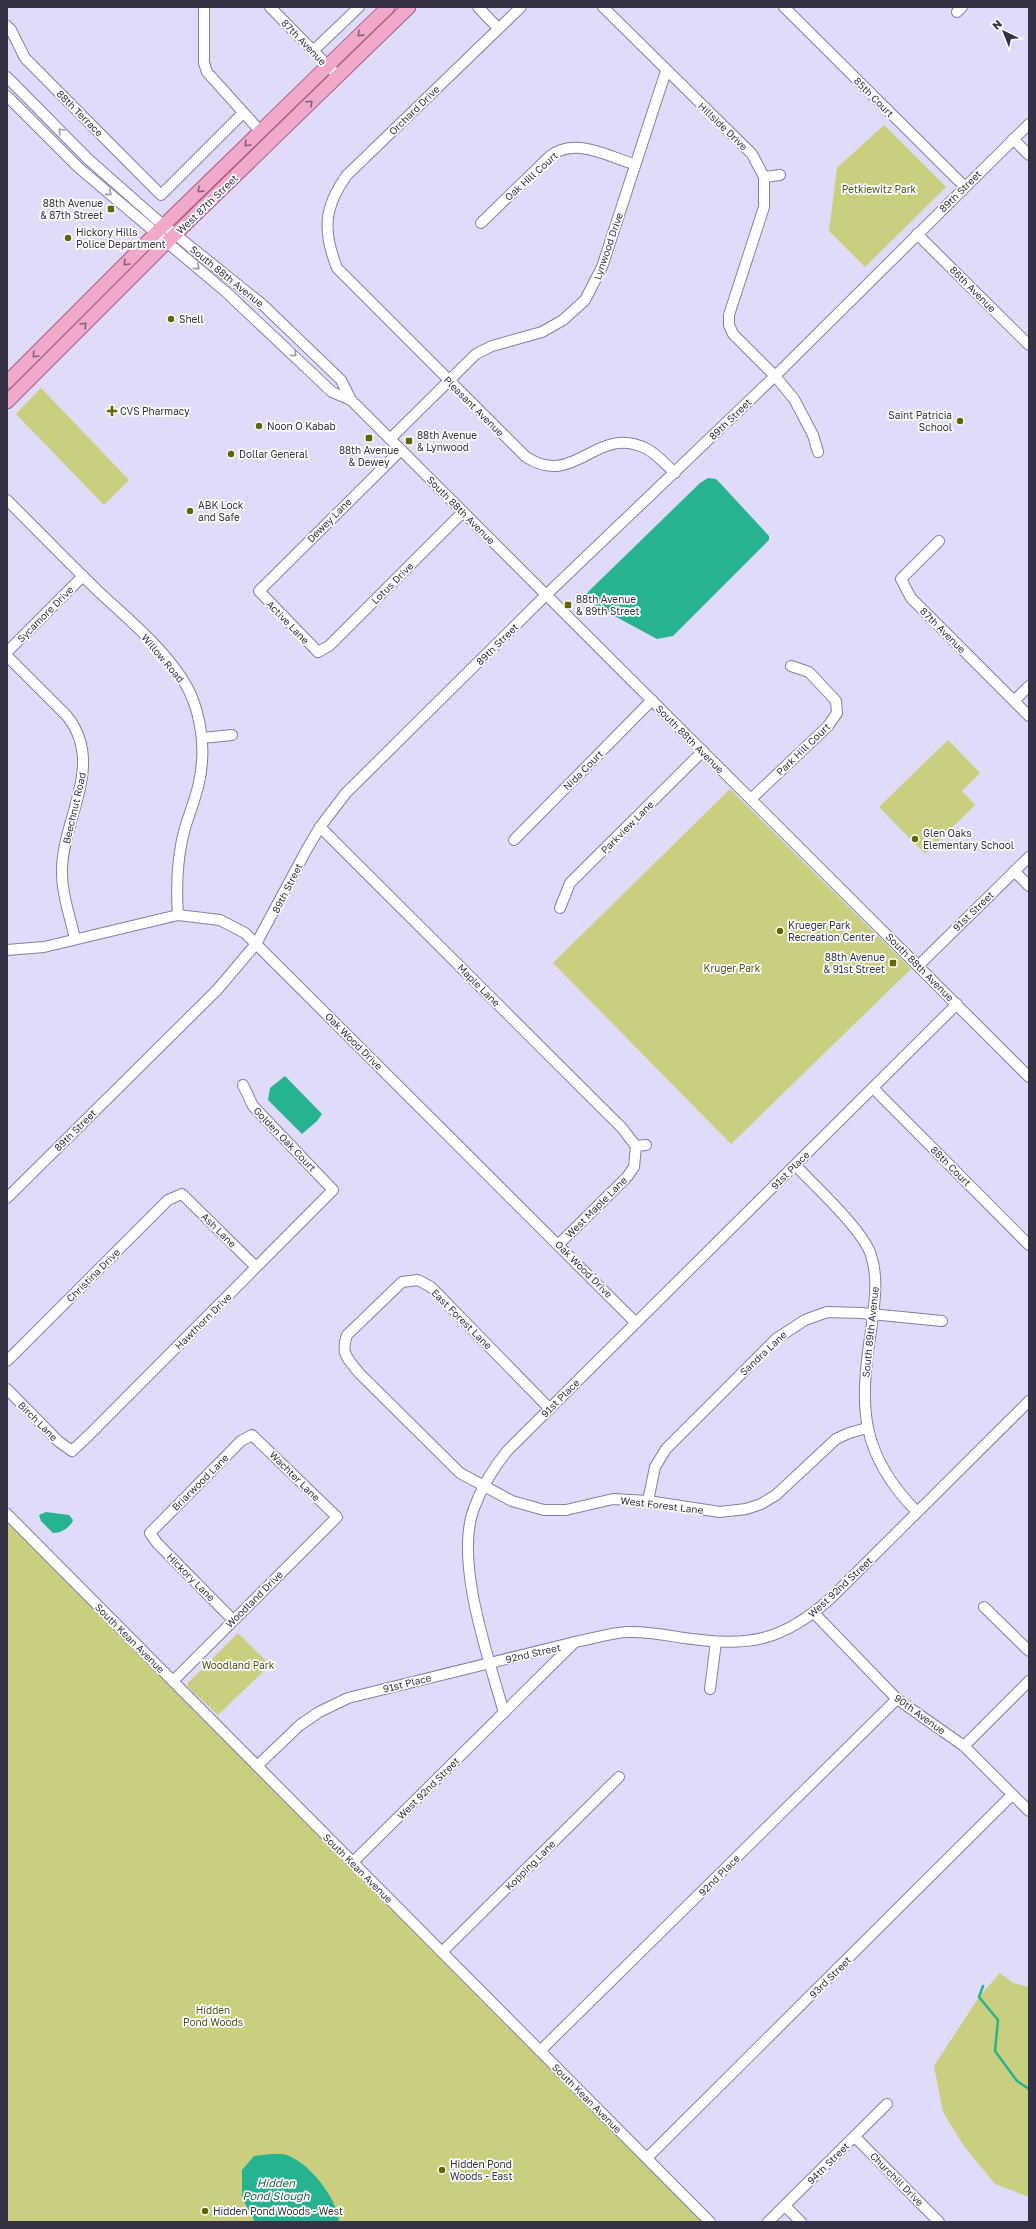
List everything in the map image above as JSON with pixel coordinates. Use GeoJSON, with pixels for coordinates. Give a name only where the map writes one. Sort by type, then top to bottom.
{"type":"FeatureCollection","features":[{"type":"Feature","properties":{"kind":"main road","name":"West 87th Street"},"geometry":{"type":"LineString","coordinates":[[7,382],[160,229],[388,7]]}},
{"type":"Feature","properties":{"kind":"main road","name":"West 87th Street"},"geometry":{"type":"LineString","coordinates":[[7,402],[171,238],[409,7]]}},
{"type":"Feature","properties":{"kind":"street"},"geometry":{"type":"LineString","coordinates":[[204,7],[204,63],[208,72],[260,131]]}},
{"type":"Feature","properties":{"kind":"street","name":"87th Avenue"},"geometry":{"type":"LineString","coordinates":[[270,7],[338,76]]}},
{"type":"Feature","properties":{"kind":"street"},"geometry":{"type":"LineString","coordinates":[[313,51],[359,7]]}},
{"type":"Feature","properties":{"kind":"street"},"geometry":{"type":"LineString","coordinates":[[478,7],[498,28]]}},
{"type":"Feature","properties":{"kind":"street","name":"Orchard Drive"},"geometry":{"type":"LineString","coordinates":[[326,224],[334,196],[347,175],[521,7]]}},
{"type":"Feature","properties":{"kind":"street","name":"Hillside Drive"},"geometry":{"type":"LineString","coordinates":[[603,7],[666,71],[752,154],[764,177],[764,207],[729,315],[729,325],[733,334],[776,376],[801,409],[813,435],[818,452]]}},
{"type":"Feature","properties":{"kind":"street","name":"85th Court"},"geometry":{"type":"LineString","coordinates":[[784,7],[965,187]]}},
{"type":"Feature","properties":{"kind":"street","name":"88th Terrace"},"geometry":{"type":"LineString","coordinates":[[7,26],[11,30],[25,58],[161,195],[243,112]]}},
{"type":"Feature","properties":{"kind":"street","name":"Lynwood Drive"},"geometry":{"type":"LineString","coordinates":[[390,439],[448,380],[469,360],[484,349],[542,332],[563,320],[585,300],[602,267],[634,164],[666,71]]}},
{"type":"Feature","properties":{"kind":"street","name":"South 88th Avenue"},"geometry":{"type":"LineString","coordinates":[[7,77],[160,229]]}},
{"type":"Feature","properties":{"kind":"street","name":"South 88th Avenue"},"geometry":{"type":"LineString","coordinates":[[7,96],[79,168],[171,238],[263,305],[341,380],[351,400],[1029,1077]]}},
{"type":"Feature","properties":{"kind":"street","name":"89th Street"},"geometry":{"type":"LineString","coordinates":[[7,1198],[217,990],[256,944],[320,827],[361,778],[546,595],[675,474],[776,376],[1029,124]]}},
{"type":"Feature","properties":{"kind":"street"},"geometry":{"type":"LineString","coordinates":[[1013,139],[1029,155]]}},
{"type":"Feature","properties":{"kind":"street","name":"Oak Hill Court"},"geometry":{"type":"LineString","coordinates":[[481,223],[550,156],[563,148],[579,147],[634,164]]}},
{"type":"Feature","properties":{"kind":"street"},"geometry":{"type":"LineString","coordinates":[[764,177],[780,175]]}},
{"type":"Feature","properties":{"kind":"street","name":"Pleasant Avenue"},"geometry":{"type":"LineString","coordinates":[[326,224],[328,244],[338,268],[526,457],[535,463],[554,468],[575,462],[602,446],[625,442],[648,450],[675,474]]}},
{"type":"Feature","properties":{"kind":"street","name":"86th Avenue"},"geometry":{"type":"LineString","coordinates":[[917,234],[1029,345]]}},
{"type":"Feature","properties":{"kind":"street","name":"South 88th Avenue"},"geometry":{"type":"LineString","coordinates":[[171,238],[332,392],[351,400]]}},
{"type":"Feature","properties":{"kind":"street","name":"Dewey Lane"},"geometry":{"type":"LineString","coordinates":[[260,591],[401,450]]}},
{"type":"Feature","properties":{"kind":"street","name":"Willow Road"},"geometry":{"type":"LineString","coordinates":[[7,500],[83,576],[141,631],[179,675],[196,708],[202,738],[199,787],[185,828],[180,852],[177,896],[178,915]]}},
{"type":"Feature","properties":{"kind":"street","name":"Lotus Drive"},"geometry":{"type":"LineString","coordinates":[[318,652],[329,646],[464,512]]}},
{"type":"Feature","properties":{"kind":"street","name":"87th Avenue"},"geometry":{"type":"LineString","coordinates":[[939,541],[901,579],[911,598],[1029,716]]}},
{"type":"Feature","properties":{"kind":"street","name":"Sycamore Drive"},"geometry":{"type":"LineString","coordinates":[[7,652],[83,576]]}},
{"type":"Feature","properties":{"kind":"street","name":"Active Lane"},"geometry":{"type":"LineString","coordinates":[[260,591],[318,652]]}},
{"type":"Feature","properties":{"kind":"street","name":"Beechnut Road"},"geometry":{"type":"LineString","coordinates":[[7,656],[74,724],[82,744],[83,771],[62,868],[66,900],[75,939]]}},
{"type":"Feature","properties":{"kind":"street","name":"Park Hill Court"},"geometry":{"type":"LineString","coordinates":[[751,799],[828,726],[837,713],[838,706],[833,695],[809,672],[791,666]]}},
{"type":"Feature","properties":{"kind":"street"},"geometry":{"type":"LineString","coordinates":[[1014,701],[1029,686]]}},
{"type":"Feature","properties":{"kind":"street","name":"Nida Court"},"geometry":{"type":"LineString","coordinates":[[514,840],[652,700]]}},
{"type":"Feature","properties":{"kind":"street"},"geometry":{"type":"LineString","coordinates":[[202,738],[232,735]]}},
{"type":"Feature","properties":{"kind":"street","name":"Parkview Lane"},"geometry":{"type":"LineString","coordinates":[[560,908],[570,883],[703,752]]}},
{"type":"Feature","properties":{"kind":"street","name":"Maple Lane"},"geometry":{"type":"LineString","coordinates":[[320,827],[622,1128],[641,1145]]}},
{"type":"Feature","properties":{"kind":"street","name":"91st Street"},"geometry":{"type":"LineString","coordinates":[[918,966],[1029,857]]}},
{"type":"Feature","properties":{"kind":"street"},"geometry":{"type":"LineString","coordinates":[[1014,871],[1029,886]]}},
{"type":"Feature","properties":{"kind":"street","name":"Oak Wood Drive"},"geometry":{"type":"LineString","coordinates":[[7,950],[44,947],[178,915],[220,920],[245,933],[559,1244],[636,1323]]}},
{"type":"Feature","properties":{"kind":"street","name":"91st Place"},"geometry":{"type":"LineString","coordinates":[[257,1766],[300,1725],[319,1712],[348,1698],[490,1663],[469,1576],[470,1527],[473,1511],[484,1486],[508,1450],[957,1004]]}},
{"type":"Feature","properties":{"kind":"street","name":"Golden Oak Court"},"geometry":{"type":"LineString","coordinates":[[243,1085],[253,1106],[333,1190]]}},
{"type":"Feature","properties":{"kind":"street","name":"88th Court"},"geometry":{"type":"LineString","coordinates":[[873,1088],[1029,1244]]}},
{"type":"Feature","properties":{"kind":"street","name":"West Maple Lane"},"geometry":{"type":"LineString","coordinates":[[559,1244],[627,1177],[634,1166],[641,1145]]}},
{"type":"Feature","properties":{"kind":"street","name":"South 89th Avenue"},"geometry":{"type":"LineString","coordinates":[[795,1165],[856,1230],[866,1244],[873,1261],[876,1280],[866,1366],[864,1399],[867,1428],[885,1473],[917,1512]]}},
{"type":"Feature","properties":{"kind":"street","name":"Hawthorn Drive"},"geometry":{"type":"LineString","coordinates":[[72,1451],[333,1190]]}},
{"type":"Feature","properties":{"kind":"street","name":"Ash Lane"},"geometry":{"type":"LineString","coordinates":[[182,1194],[256,1267]]}},
{"type":"Feature","properties":{"kind":"street","name":"Christina Drive"},"geometry":{"type":"LineString","coordinates":[[7,1361],[168,1200],[182,1194]]}},
{"type":"Feature","properties":{"kind":"street","name":"East Forest Lane"},"geometry":{"type":"LineString","coordinates":[[360,1374],[345,1356],[343,1345],[347,1335],[402,1282],[418,1280],[431,1288],[550,1409]]}},
{"type":"Feature","properties":{"kind":"street","name":"Sandra Lane"},"geometry":{"type":"LineString","coordinates":[[648,1501],[655,1467],[666,1449],[785,1332],[805,1320],[827,1312],[873,1314],[942,1321]]}},
{"type":"Feature","properties":{"kind":"street","name":"West Forest Lane"},"geometry":{"type":"LineString","coordinates":[[360,1374],[460,1473],[512,1501],[544,1510],[566,1510],[613,1499],[648,1501],[720,1512],[733,1511],[761,1504],[792,1482],[836,1439],[849,1433],[867,1428]]}},
{"type":"Feature","properties":{"kind":"street","name":"Birch Lane"},"geometry":{"type":"LineString","coordinates":[[7,1390],[58,1441],[72,1451]]}},
{"type":"Feature","properties":{"kind":"street","name":"West 92nd Street"},"geometry":{"type":"LineString","coordinates":[[353,1862],[576,1642],[626,1632],[647,1632],[716,1642],[750,1641],[773,1636],[802,1622],[814,1613],[1029,1401]]}},
{"type":"Feature","properties":{"kind":"street","name":"Wachter Lane"},"geometry":{"type":"LineString","coordinates":[[252,1435],[337,1517]]}},
{"type":"Feature","properties":{"kind":"street","name":"Briarwood Lane"},"geometry":{"type":"LineString","coordinates":[[150,1533],[241,1441],[252,1435]]}},
{"type":"Feature","properties":{"kind":"street","name":"South Kean Avenue"},"geometry":{"type":"LineString","coordinates":[[7,1514],[710,2222]]}},
{"type":"Feature","properties":{"kind":"street","name":"Woodland Drive"},"geometry":{"type":"LineString","coordinates":[[173,1681],[337,1517]]}},
{"type":"Feature","properties":{"kind":"street","name":"Hickory Lane"},"geometry":{"type":"LineString","coordinates":[[150,1533],[157,1543],[233,1620]]}},
{"type":"Feature","properties":{"kind":"street"},"geometry":{"type":"LineString","coordinates":[[984,1607],[1029,1651]]}},
{"type":"Feature","properties":{"kind":"street","name":"90th Avenue"},"geometry":{"type":"LineString","coordinates":[[814,1613],[897,1699],[964,1746],[1029,1811]]}},
{"type":"Feature","properties":{"kind":"street","name":"92nd Street"},"geometry":{"type":"LineString","coordinates":[[490,1663],[576,1642]]}},
{"type":"Feature","properties":{"kind":"street"},"geometry":{"type":"LineString","coordinates":[[710,1689],[716,1642]]}},
{"type":"Feature","properties":{"kind":"street"},"geometry":{"type":"LineString","coordinates":[[490,1663],[504,1713]]}},
{"type":"Feature","properties":{"kind":"street"},"geometry":{"type":"LineString","coordinates":[[964,1746],[1029,1681]]}},
{"type":"Feature","properties":{"kind":"street","name":"92nd Place"},"geometry":{"type":"LineString","coordinates":[[540,2051],[897,1699]]}},
{"type":"Feature","properties":{"kind":"street","name":"Kopping Lane"},"geometry":{"type":"LineString","coordinates":[[442,1952],[619,1777]]}},
{"type":"Feature","properties":{"kind":"street","name":"93rd Street"},"geometry":{"type":"LineString","coordinates":[[647,2158],[1012,1795]]}},
{"type":"Feature","properties":{"kind":"street","name":"94th Street"},"geometry":{"type":"LineString","coordinates":[[768,2222],[887,2104]]}},
{"type":"Feature","properties":{"kind":"street","name":"Churchill Drive"},"geometry":{"type":"LineString","coordinates":[[854,2137],[939,2222]]}},
{"type":"Feature","properties":{"kind":"street"},"geometry":{"type":"LineString","coordinates":[[785,2206],[801,2222]]}},
{"type":"Feature","properties":{"kind":"green space","name":"Petkiewitz Park"},"geometry":{"type":"Polygon","coordinates":[[[884,125],[946,187],[865,267],[829,231],[837,168],[884,125]]]}},
{"type":"Feature","properties":{"kind":"green space"},"geometry":{"type":"Polygon","coordinates":[[[41,388],[129,480],[104,505],[16,414],[41,388]]]}},
{"type":"Feature","properties":{"kind":"green space"},"geometry":{"type":"Polygon","coordinates":[[[948,740],[980,773],[962,791],[975,805],[925,854],[879,807],[948,740]]]}},
{"type":"Feature","properties":{"kind":"green space","name":"Kruger Park"},"geometry":{"type":"Polygon","coordinates":[[[730,789],[911,969],[731,1144],[553,963],[730,789]]]}},
{"type":"Feature","properties":{"kind":"green space","name":"Hidden Pond Woods"},"geometry":{"type":"Polygon","coordinates":[[[7,1516],[711,2222],[7,2222],[7,1516]]]}},
{"type":"Feature","properties":{"kind":"green space","name":"Woodland Park"},"geometry":{"type":"Polygon","coordinates":[[[238,1633],[270,1665],[218,1715],[189,1688],[187,1684],[238,1633]]]}},
{"type":"Feature","properties":{"kind":"green space"},"geometry":{"type":"Polygon","coordinates":[[[1000,1973],[1013,1983],[1029,1987],[1029,2197],[995,2184],[964,2146],[943,2112],[934,2066],[979,1997],[1000,1973]]]}},
{"type":"Feature","properties":{"kind":"water"},"geometry":{"type":"Polygon","coordinates":[[[708,478],[716,479],[720,483],[769,536],[769,540],[673,636],[657,639],[596,606],[590,601],[587,594],[589,591],[700,483],[708,478]]]}},
{"type":"Feature","properties":{"kind":"water"},"geometry":{"type":"Polygon","coordinates":[[[285,1076],[322,1114],[317,1121],[302,1134],[268,1100],[270,1088],[285,1076]]]}},
{"type":"Feature","properties":{"kind":"water"},"geometry":{"type":"Polygon","coordinates":[[[46,1512],[69,1515],[73,1520],[65,1530],[53,1533],[41,1521],[39,1515],[46,1512]]]}},
{"type":"Feature","properties":{"kind":"water","name":"Hidden Pond Slough"},"geometry":{"type":"Polygon","coordinates":[[[283,2154],[292,2157],[320,2181],[333,2202],[339,2222],[255,2222],[242,2198],[242,2170],[254,2156],[283,2154]]]}},
{"type":"Feature","properties":{"kind":"waterway"},"geometry":{"type":"LineString","coordinates":[[983,1986],[979,1997],[998,2020],[995,2051],[1017,2081],[1029,2089]]}},
{"type":"Feature","properties":{"kind":"place","name":"88th Avenue & 87th Street"},"geometry":{"type":"Point","coordinates":[111,209]}},
{"type":"Feature","properties":{"kind":"place","name":"Hickory Hills Police Department"},"geometry":{"type":"Point","coordinates":[68,238]}},
{"type":"Feature","properties":{"kind":"place","name":"Shell"},"geometry":{"type":"Point","coordinates":[171,319]}},
{"type":"Feature","properties":{"kind":"place","name":"CVS Pharmacy"},"geometry":{"type":"Point","coordinates":[112,411]}},
{"type":"Feature","properties":{"kind":"place","name":"Saint Patricia School"},"geometry":{"type":"Point","coordinates":[960,421]}},
{"type":"Feature","properties":{"kind":"place","name":"Noon O Kabab"},"geometry":{"type":"Point","coordinates":[259,426]}},
{"type":"Feature","properties":{"kind":"place","name":"88th Avenue & Dewey"},"geometry":{"type":"Point","coordinates":[369,438]}},
{"type":"Feature","properties":{"kind":"place","name":"88th Avenue & Lynwood"},"geometry":{"type":"Point","coordinates":[409,441]}},
{"type":"Feature","properties":{"kind":"place","name":"Dollar General"},"geometry":{"type":"Point","coordinates":[231,454]}},
{"type":"Feature","properties":{"kind":"place","name":"ABK Lock and Safe"},"geometry":{"type":"Point","coordinates":[190,511]}},
{"type":"Feature","properties":{"kind":"place","name":"88th Avenue & 89th Street"},"geometry":{"type":"Point","coordinates":[568,605]}},
{"type":"Feature","properties":{"kind":"place","name":"Glen Oaks Elementary School"},"geometry":{"type":"Point","coordinates":[915,839]}},
{"type":"Feature","properties":{"kind":"place","name":"Krueger Park Recreation Center"},"geometry":{"type":"Point","coordinates":[780,931]}},
{"type":"Feature","properties":{"kind":"place","name":"88th Avenue & 91st Street"},"geometry":{"type":"Point","coordinates":[893,963]}},
{"type":"Feature","properties":{"kind":"place","name":"Hidden Pond Woods - East"},"geometry":{"type":"Point","coordinates":[442,2170]}},
{"type":"Feature","properties":{"kind":"place","name":"Hidden Pond Woods - West"},"geometry":{"type":"Point","coordinates":[205,2211]}}]}
